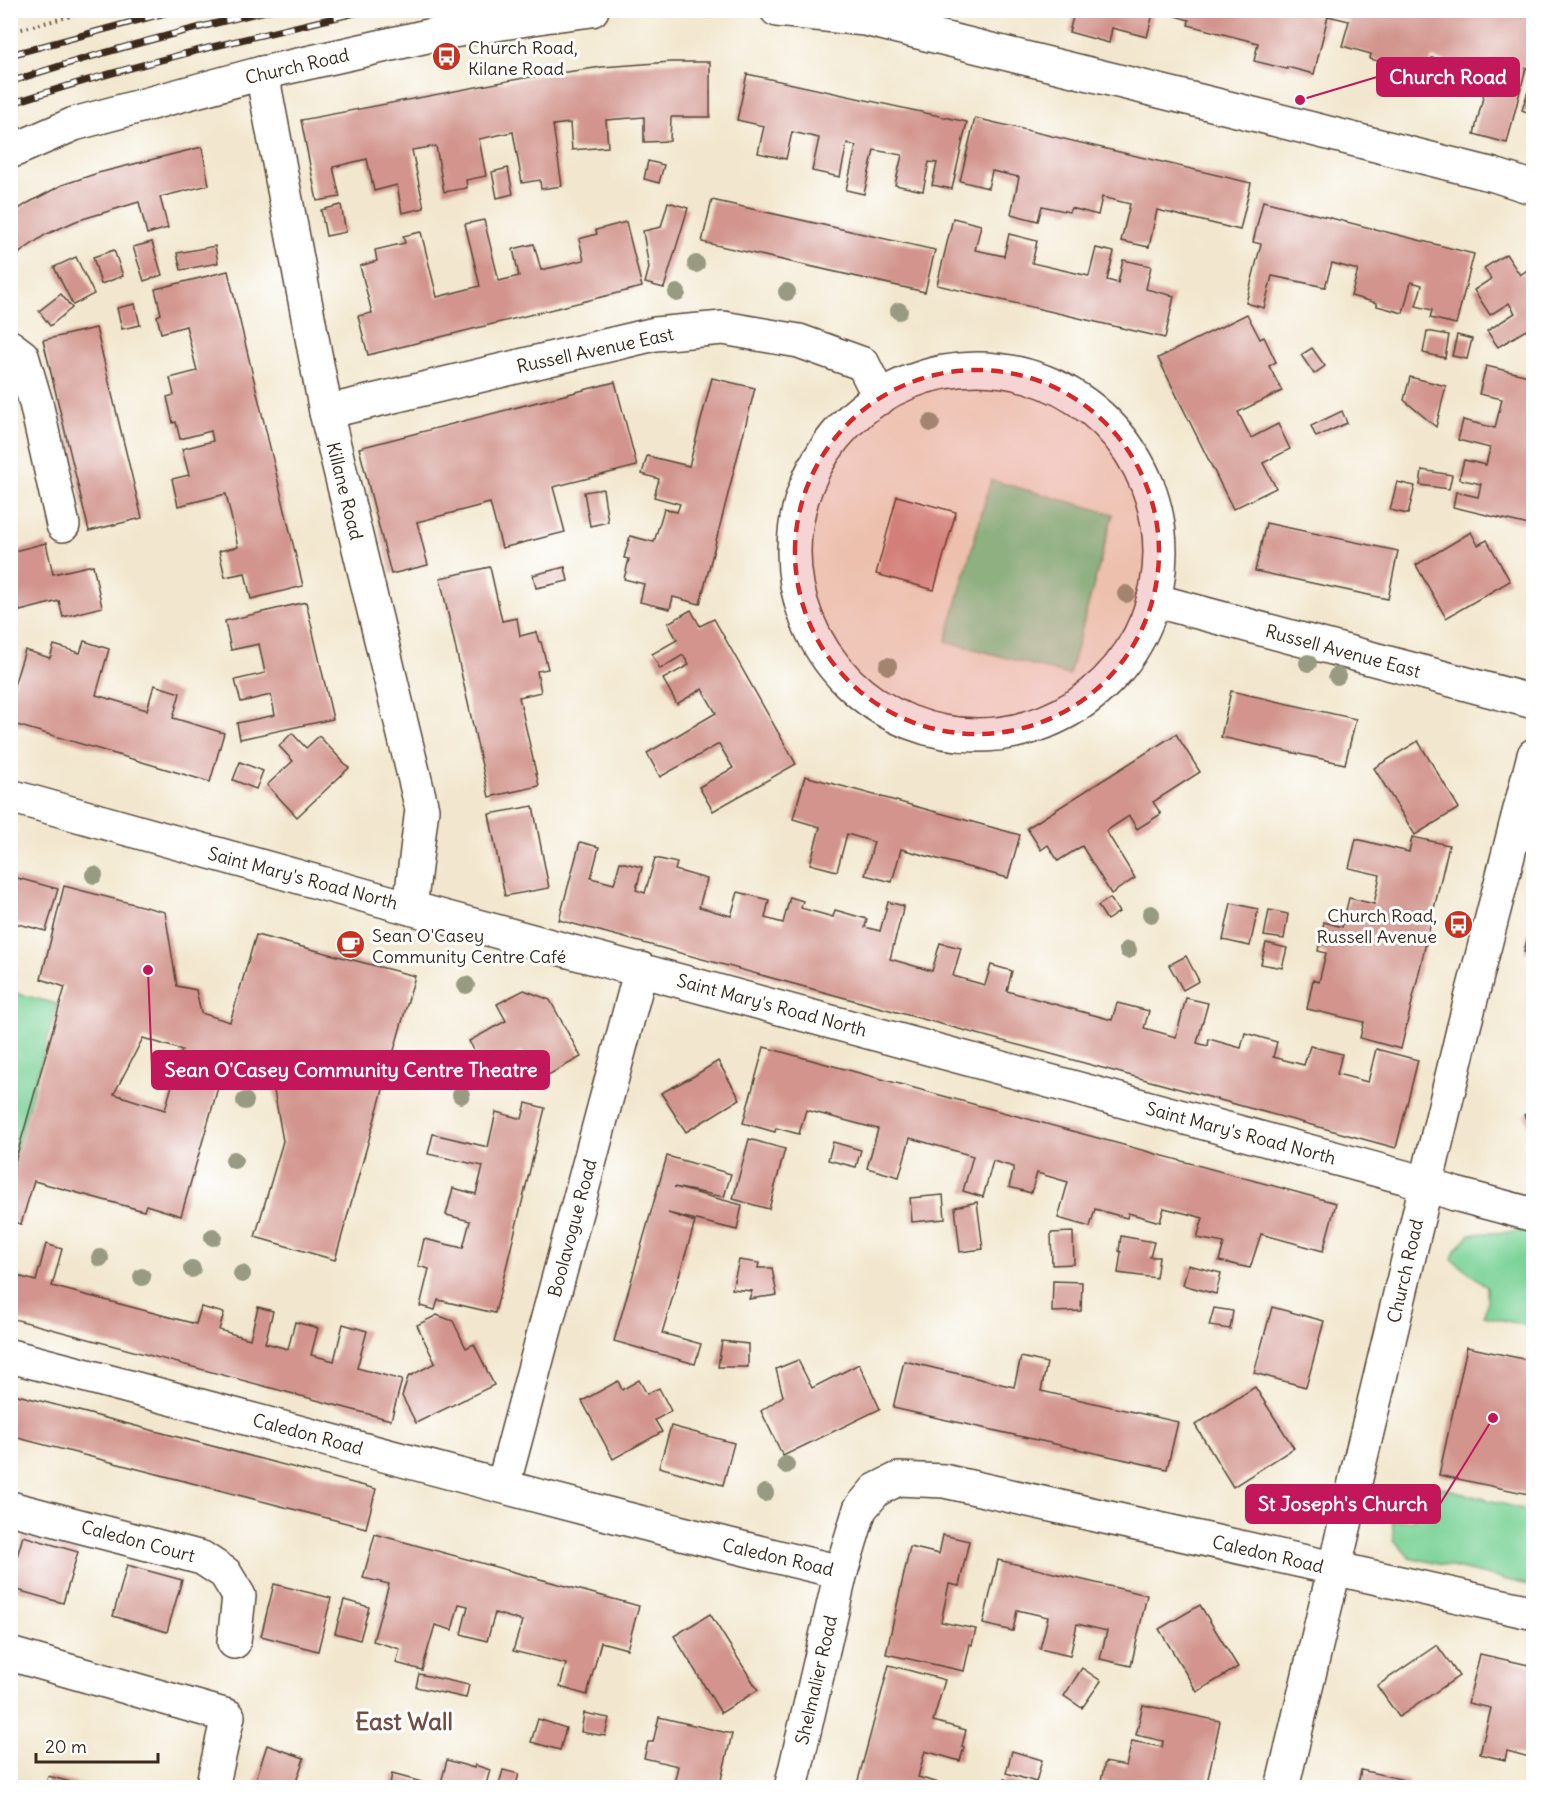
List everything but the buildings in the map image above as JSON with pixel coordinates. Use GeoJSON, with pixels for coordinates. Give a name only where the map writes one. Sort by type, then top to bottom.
{"type":"FeatureCollection","features":[{"type":"Feature","properties":{"kind":"street","name":"Church Road"},"geometry":{"type":"LineString","coordinates":[[10,152],[74,124],[262,74],[441,33],[592,10]]}},
{"type":"Feature","properties":{"kind":"street"},"geometry":{"type":"LineString","coordinates":[[777,10],[865,19],[1257,114],[1533,188]]}},
{"type":"Feature","properties":{"kind":"street","name":"Killane Road"},"geometry":{"type":"LineString","coordinates":[[262,74],[326,412],[422,809],[410,908]]}},
{"type":"Feature","properties":{"kind":"street","name":"Russell Avenue East"},"geometry":{"type":"LineString","coordinates":[[326,412],[655,334],[723,328],[799,341],[863,364],[880,398]]}},
{"type":"Feature","properties":{"kind":"street"},"geometry":{"type":"LineString","coordinates":[[10,347],[21,356],[36,404],[63,525]]}},
{"type":"Feature","properties":{"kind":"street"},"geometry":{"type":"LineString","coordinates":[[946,371],[1011,372],[1046,383],[1085,404],[1121,439],[1140,468],[1149,489],[1158,522],[1160,545],[1158,581],[1154,600],[1130,654],[1112,676],[1073,708],[1045,722],[1009,732],[980,735],[954,734],[917,725],[879,706],[848,683],[826,656],[807,620],[795,576],[794,556],[795,533],[802,498],[817,463],[840,430],[853,417],[880,398],[909,382],[946,371]]}},
{"type":"Feature","properties":{"kind":"street","name":"Russell Avenue East"},"geometry":{"type":"LineString","coordinates":[[1154,600],[1533,702]]}},
{"type":"Feature","properties":{"kind":"street","name":"Church Road"},"geometry":{"type":"LineString","coordinates":[[1282,1788],[1463,1030],[1532,769]]}},
{"type":"Feature","properties":{"kind":"street","name":"Saint Mary's Road North"},"geometry":{"type":"LineString","coordinates":[[10,796],[410,908],[1426,1183],[1455,1194],[1533,1215]]}},
{"type":"Feature","properties":{"kind":"street","name":"Boolavogue Road"},"geometry":{"type":"LineString","coordinates":[[503,1486],[641,969]]}},
{"type":"Feature","properties":{"kind":"street","name":"Caledon Road"},"geometry":{"type":"LineString","coordinates":[[10,1356],[699,1539],[841,1572],[860,1509],[876,1490],[898,1479],[944,1481],[1533,1613]]}},
{"type":"Feature","properties":{"kind":"street","name":"Caledon Court"},"geometry":{"type":"LineString","coordinates":[[10,1508],[202,1558],[225,1573],[239,1596],[234,1642]]}},
{"type":"Feature","properties":{"kind":"street","name":"Shelmalier Road"},"geometry":{"type":"LineString","coordinates":[[791,1788],[841,1572]]}},
{"type":"Feature","properties":{"kind":"street"},"geometry":{"type":"LineString","coordinates":[[10,1654],[228,1716],[212,1788]]}},
{"type":"Feature","properties":{"kind":"path"},"geometry":{"type":"LineString","coordinates":[[10,32],[94,10]]}},
{"type":"Feature","properties":{"kind":"highlighted area"},"geometry":{"type":"Polygon","coordinates":[[[946,371],[1011,372],[1080,400],[1121,439],[1152,499],[1160,545],[1158,581],[1140,635],[1117,670],[1092,694],[1045,722],[1009,732],[954,734],[892,714],[837,671],[816,640],[799,594],[795,533],[817,463],[840,430],[868,405],[909,382],[946,371]]]}},
{"type":"Feature","properties":{"kind":"green space"},"geometry":{"type":"Polygon","coordinates":[[[991,480],[1113,514],[1069,675],[946,641],[991,480]]]}},
{"type":"Feature","properties":{"kind":"green space"},"geometry":{"type":"Polygon","coordinates":[[[10,992],[57,1004],[11,1170],[10,992]]]}},
{"type":"Feature","properties":{"kind":"green space"},"geometry":{"type":"Polygon","coordinates":[[[1527,1231],[1533,1233],[1533,1327],[1484,1316],[1487,1287],[1452,1259],[1455,1251],[1470,1234],[1527,1231]]]}},
{"type":"Feature","properties":{"kind":"green space"},"geometry":{"type":"Polygon","coordinates":[[[1441,1487],[1533,1512],[1533,1586],[1409,1557],[1394,1540],[1392,1521],[1412,1520],[1441,1487]]]}},
{"type":"Feature","properties":{"kind":"railway"},"geometry":{"type":"LineString","coordinates":[[10,55],[176,10]]}},
{"type":"Feature","properties":{"kind":"railway"},"geometry":{"type":"LineString","coordinates":[[10,82],[139,43],[270,10]]}},
{"type":"Feature","properties":{"kind":"railway"},"geometry":{"type":"LineString","coordinates":[[10,104],[143,65],[368,10]]}},
{"type":"Feature","properties":{"kind":"place","name":"Church Road, Kilane Road"},"geometry":{"type":"Point","coordinates":[447,57]}},
{"type":"Feature","properties":{"kind":"place","name":"Church Road"},"geometry":{"type":"Point","coordinates":[1300,100]}},
{"type":"Feature","properties":{"kind":"place","name":"Church Road, Russell Avenue"},"geometry":{"type":"Point","coordinates":[1458,925]}},
{"type":"Feature","properties":{"kind":"place","name":"Sean O'Casey Community Centre Café"},"geometry":{"type":"Point","coordinates":[351,945]}},
{"type":"Feature","properties":{"kind":"place","name":"Sean O'Casey Community Centre Theatre"},"geometry":{"type":"Point","coordinates":[148,970]}},
{"type":"Feature","properties":{"kind":"place","name":"St Joseph's Church"},"geometry":{"type":"Point","coordinates":[1493,1418]}},
{"type":"Feature","properties":{"kind":"district","name":"East Wall"},"geometry":{"type":"Point","coordinates":[404,1721]}}]}
